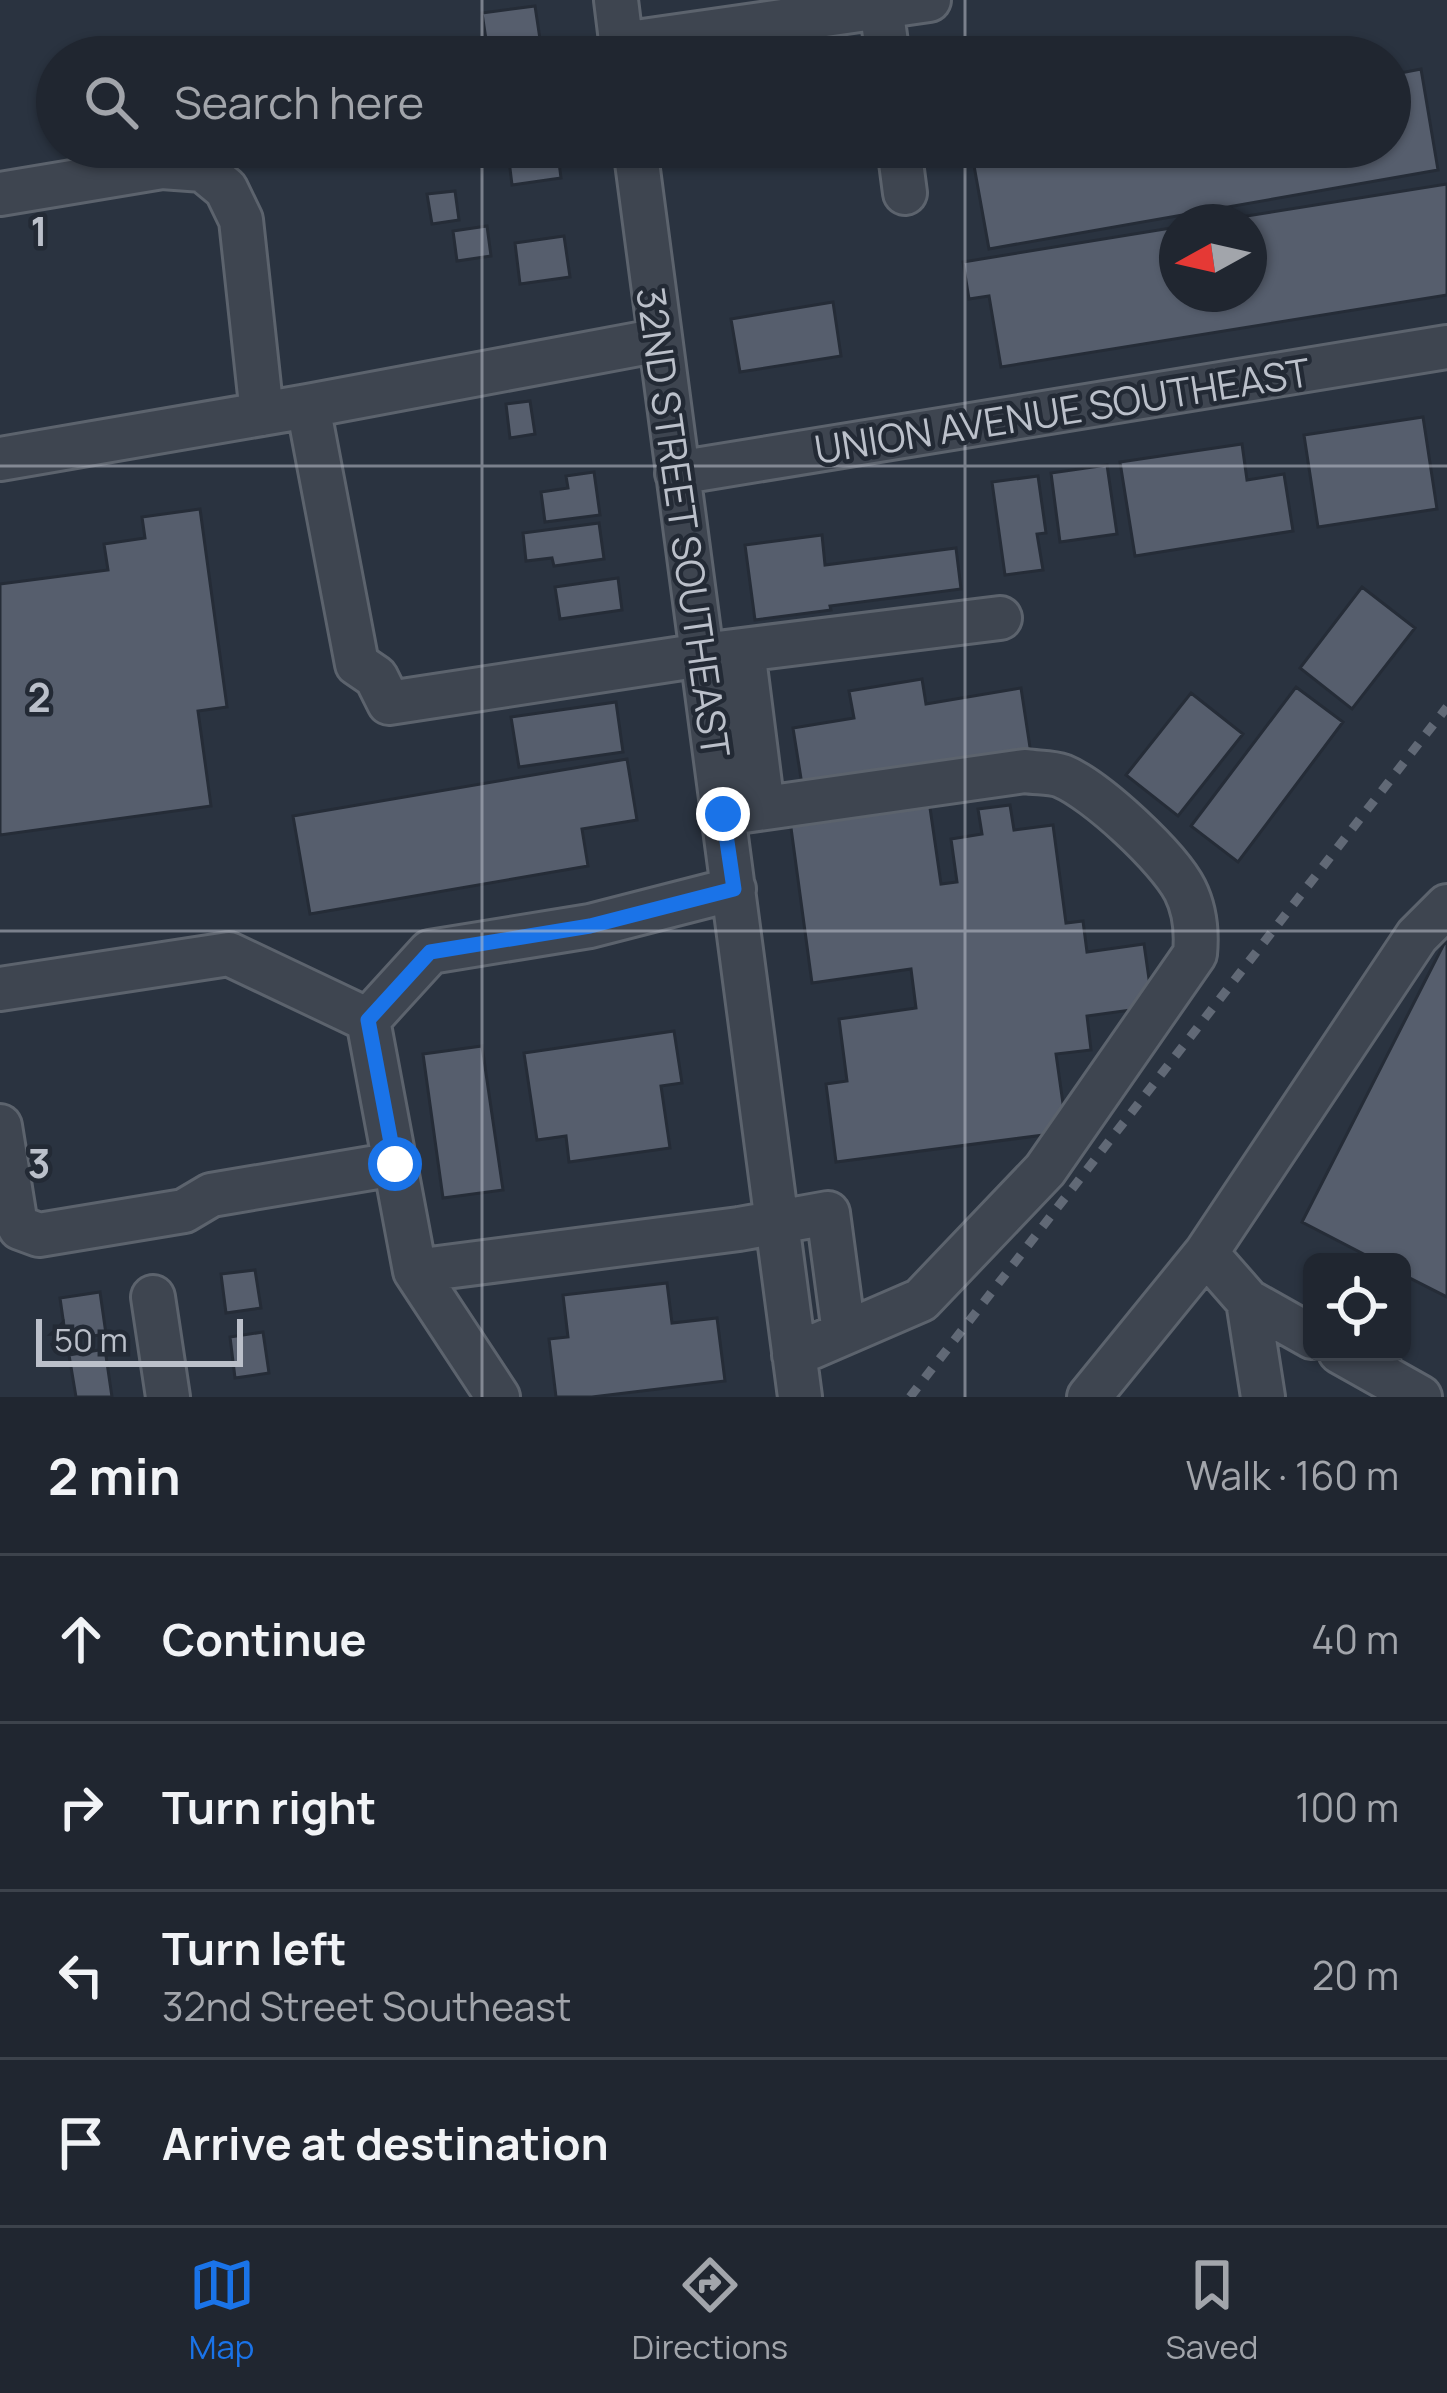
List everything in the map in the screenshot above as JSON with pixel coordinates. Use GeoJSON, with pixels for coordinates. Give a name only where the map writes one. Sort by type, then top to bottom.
{"type":"FeatureCollection","features":[{"type":"Feature","properties":{"kind":"street"},"geometry":{"type":"LineString","coordinates":[[616,0],[620,36]]}},
{"type":"Feature","properties":{"kind":"street"},"geometry":{"type":"LineString","coordinates":[[710,36],[929,0]]}},
{"type":"Feature","properties":{"kind":"street"},"geometry":{"type":"LineString","coordinates":[[881,7],[885,36]]}},
{"type":"Feature","properties":{"kind":"street"},"geometry":{"type":"LineString","coordinates":[[0,194],[150,168]]}},
{"type":"Feature","properties":{"kind":"street"},"geometry":{"type":"LineString","coordinates":[[182,168],[202,170],[226,189],[241,220],[262,414]]}},
{"type":"Feature","properties":{"kind":"street","name":"32ND STREET SOUTHEAST"},"geometry":{"type":"LineString","coordinates":[[638,168],[677,473],[722,652],[743,811],[734,889],[800,1397]]}},
{"type":"Feature","properties":{"kind":"street"},"geometry":{"type":"LineString","coordinates":[[902,168],[905,193]]}},
{"type":"Feature","properties":{"kind":"street"},"geometry":{"type":"LineString","coordinates":[[0,459],[660,340]]}},
{"type":"Feature","properties":{"kind":"street","name":"UNION AVENUE SOUTHEAST"},"geometry":{"type":"LineString","coordinates":[[677,473],[1447,347]]}},
{"type":"Feature","properties":{"kind":"street"},"geometry":{"type":"LineString","coordinates":[[308,406],[357,664],[376,677],[389,703],[722,652],[1000,618]]}},
{"type":"Feature","properties":{"kind":"street"},"geometry":{"type":"LineString","coordinates":[[743,811],[1025,771],[1060,775],[1096,796],[1158,855],[1185,890],[1197,933],[1195,954],[1045,1170],[921,1300],[794,1355]]}},
{"type":"Feature","properties":{"kind":"street"},"geometry":{"type":"LineString","coordinates":[[368,1020],[430,952],[590,926],[734,889]]}},
{"type":"Feature","properties":{"kind":"street"},"geometry":{"type":"LineString","coordinates":[[1089,1397],[1206,1253],[1417,936],[1447,906]]}},
{"type":"Feature","properties":{"kind":"street"},"geometry":{"type":"LineString","coordinates":[[0,989],[230,954],[368,1020]]}},
{"type":"Feature","properties":{"kind":"street"},"geometry":{"type":"LineString","coordinates":[[368,1020],[415,1271],[498,1397]]}},
{"type":"Feature","properties":{"kind":"street"},"geometry":{"type":"LineString","coordinates":[[0,1126],[15,1219],[20,1228],[39,1235],[184,1211],[211,1195],[395,1164]]}},
{"type":"Feature","properties":{"kind":"street"},"geometry":{"type":"LineString","coordinates":[[415,1271],[777,1224],[828,1213],[844,1334]]}},
{"type":"Feature","properties":{"kind":"street"},"geometry":{"type":"LineString","coordinates":[[1206,1253],[1248,1301],[1303,1331]]}},
{"type":"Feature","properties":{"kind":"street"},"geometry":{"type":"LineString","coordinates":[[153,1297],[168,1397]]}},
{"type":"Feature","properties":{"kind":"street"},"geometry":{"type":"LineString","coordinates":[[1248,1301],[1263,1397]]}},
{"type":"Feature","properties":{"kind":"street"},"geometry":{"type":"LineString","coordinates":[[1356,1361],[1420,1397]]}},
{"type":"Feature","properties":{"kind":"building"},"geometry":{"type":"Polygon","coordinates":[[[535,6],[540,36],[485,36],[482,13],[535,6]]]}},
{"type":"Feature","properties":{"kind":"building"},"geometry":{"type":"Polygon","coordinates":[[[1421,69],[1438,170],[1245,204],[1159,204],[1159,219],[989,249],[974,168],[1411,168],[1411,71],[1421,69]]]}},
{"type":"Feature","properties":{"kind":"building"},"geometry":{"type":"Polygon","coordinates":[[[510,168],[560,168],[561,178],[512,185],[510,168]]]}},
{"type":"Feature","properties":{"kind":"building"},"geometry":{"type":"Polygon","coordinates":[[[1447,184],[1447,295],[1001,367],[989,296],[969,299],[963,262],[1159,230],[1159,312],[1267,312],[1267,213],[1447,184]]]}},
{"type":"Feature","properties":{"kind":"building"},"geometry":{"type":"Polygon","coordinates":[[[455,191],[459,220],[432,224],[427,194],[455,191]]]}},
{"type":"Feature","properties":{"kind":"building"},"geometry":{"type":"Polygon","coordinates":[[[487,226],[491,256],[457,261],[453,231],[487,226]]]}},
{"type":"Feature","properties":{"kind":"building"},"geometry":{"type":"Polygon","coordinates":[[[564,236],[570,277],[520,284],[515,243],[564,236]]]}},
{"type":"Feature","properties":{"kind":"building"},"geometry":{"type":"Polygon","coordinates":[[[833,302],[841,356],[740,372],[731,319],[833,302]]]}},
{"type":"Feature","properties":{"kind":"building"},"geometry":{"type":"Polygon","coordinates":[[[530,401],[535,434],[510,438],[506,404],[530,401]]]}},
{"type":"Feature","properties":{"kind":"building"},"geometry":{"type":"Polygon","coordinates":[[[1423,417],[1437,509],[1318,527],[1304,435],[1423,417]]]}},
{"type":"Feature","properties":{"kind":"building"},"geometry":{"type":"Polygon","coordinates":[[[1242,444],[1247,480],[1284,474],[1293,531],[1135,556],[1120,462],[1242,444]]]}},
{"type":"Feature","properties":{"kind":"building"},"geometry":{"type":"Polygon","coordinates":[[[1107,465],[1117,534],[1060,542],[1051,473],[1107,465]]]}},
{"type":"Feature","properties":{"kind":"building"},"geometry":{"type":"Polygon","coordinates":[[[594,472],[600,515],[545,522],[541,492],[568,488],[566,476],[594,472]]]}},
{"type":"Feature","properties":{"kind":"building"},"geometry":{"type":"Polygon","coordinates":[[[1038,476],[1046,533],[1037,534],[1043,570],[1005,575],[992,482],[1038,476]]]}},
{"type":"Feature","properties":{"kind":"building"},"geometry":{"type":"Polygon","coordinates":[[[200,509],[227,707],[198,711],[211,806],[0,835],[0,584],[108,570],[104,544],[145,538],[142,517],[200,509]]]}},
{"type":"Feature","properties":{"kind":"building"},"geometry":{"type":"Polygon","coordinates":[[[599,523],[604,559],[554,566],[552,558],[526,561],[523,533],[599,523]]]}},
{"type":"Feature","properties":{"kind":"building"},"geometry":{"type":"Polygon","coordinates":[[[822,535],[825,565],[956,548],[961,589],[755,620],[745,545],[822,535]]]}},
{"type":"Feature","properties":{"kind":"building"},"geometry":{"type":"Polygon","coordinates":[[[618,578],[622,610],[560,619],[555,587],[618,578]]]}},
{"type":"Feature","properties":{"kind":"building"},"geometry":{"type":"Polygon","coordinates":[[[1362,587],[1415,628],[1352,709],[1300,668],[1362,587]]]}},
{"type":"Feature","properties":{"kind":"building"},"geometry":{"type":"Polygon","coordinates":[[[922,679],[926,704],[1021,688],[1031,754],[803,791],[793,728],[854,718],[849,691],[922,679]]]}},
{"type":"Feature","properties":{"kind":"building"},"geometry":{"type":"Polygon","coordinates":[[[1296,687],[1343,722],[1238,862],[1191,826],[1296,687]]]}},
{"type":"Feature","properties":{"kind":"building"},"geometry":{"type":"Polygon","coordinates":[[[1191,693],[1243,734],[1178,816],[1126,775],[1191,693]]]}},
{"type":"Feature","properties":{"kind":"building"},"geometry":{"type":"Polygon","coordinates":[[[616,702],[623,752],[519,767],[511,717],[616,702]]]}},
{"type":"Feature","properties":{"kind":"building"},"geometry":{"type":"Polygon","coordinates":[[[627,759],[637,820],[582,829],[588,866],[310,914],[293,816],[627,759]]]}},
{"type":"Feature","properties":{"kind":"building"},"geometry":{"type":"Polygon","coordinates":[[[928,794],[941,884],[957,882],[951,839],[982,834],[978,809],[1010,805],[1014,830],[1053,825],[1066,923],[1083,921],[1087,952],[1144,944],[1153,1007],[1087,1016],[1091,1050],[1056,1054],[1067,1132],[836,1162],[826,1084],[847,1081],[839,1019],[916,1008],[911,969],[812,983],[789,813],[928,794]]]}},
{"type":"Feature","properties":{"kind":"building"},"geometry":{"type":"Polygon","coordinates":[[[1447,938],[1447,1297],[1411,1279],[1411,1253],[1362,1253],[1302,1222],[1447,938]]]}},
{"type":"Feature","properties":{"kind":"building"},"geometry":{"type":"Polygon","coordinates":[[[674,1031],[682,1083],[661,1086],[670,1148],[569,1162],[566,1136],[537,1140],[524,1053],[674,1031]]]}},
{"type":"Feature","properties":{"kind":"building"},"geometry":{"type":"Polygon","coordinates":[[[482,1046],[503,1190],[443,1198],[423,1054],[482,1046]]]}},
{"type":"Feature","properties":{"kind":"building"},"geometry":{"type":"Polygon","coordinates":[[[255,1270],[261,1308],[226,1313],[221,1274],[255,1270]]]}},
{"type":"Feature","properties":{"kind":"building"},"geometry":{"type":"Polygon","coordinates":[[[667,1283],[672,1323],[717,1318],[725,1381],[556,1397],[549,1339],[568,1337],[563,1295],[667,1283]]]}},
{"type":"Feature","properties":{"kind":"building"},"geometry":{"type":"Polygon","coordinates":[[[100,1292],[106,1334],[66,1340],[60,1298],[100,1292]]]}},
{"type":"Feature","properties":{"kind":"building"},"geometry":{"type":"Polygon","coordinates":[[[263,1332],[269,1373],[235,1378],[230,1337],[263,1332]]]}},
{"type":"Feature","properties":{"kind":"building"},"geometry":{"type":"Polygon","coordinates":[[[105,1349],[112,1397],[76,1397],[69,1355],[105,1349]]]}},
{"type":"Feature","properties":{"kind":"railway"},"geometry":{"type":"LineString","coordinates":[[910,1397],[1447,707]]}},
{"type":"Feature","properties":{"kind":"route"},"geometry":{"type":"LineString","coordinates":[[395,1164],[368,1020],[430,952],[590,926],[734,889],[723,814]]}}]}
